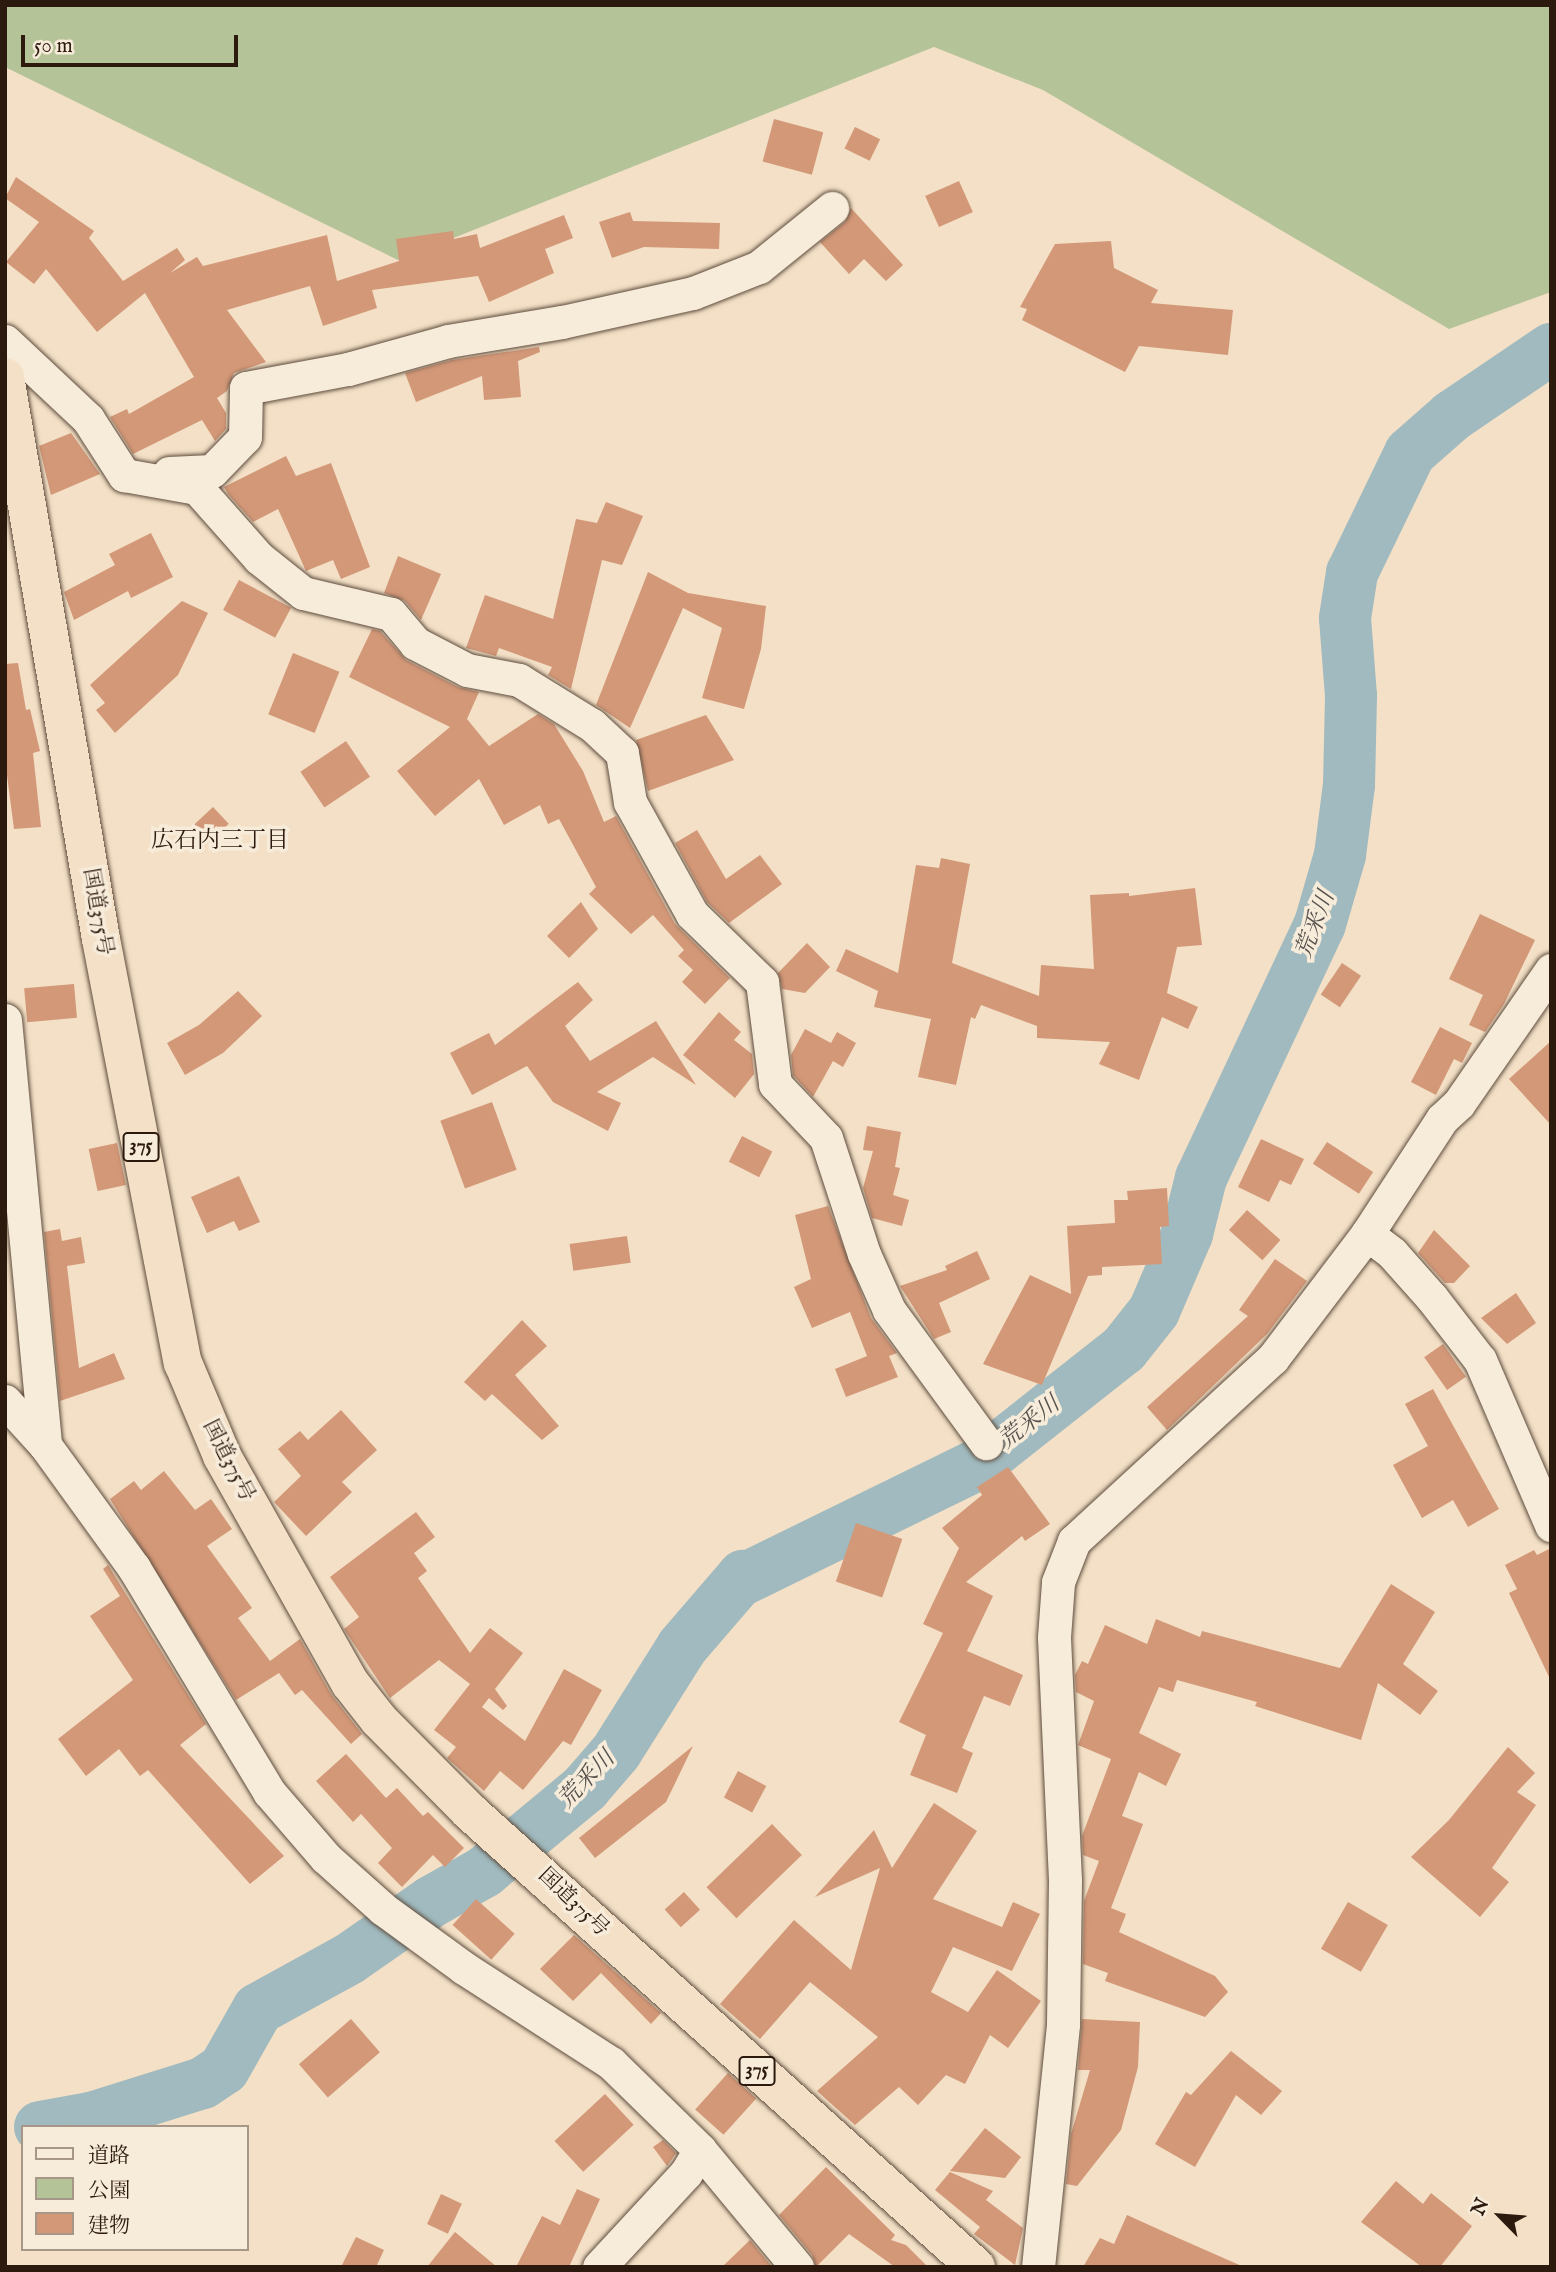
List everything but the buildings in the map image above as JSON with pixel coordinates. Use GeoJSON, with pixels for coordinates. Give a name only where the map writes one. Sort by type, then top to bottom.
{"type":"FeatureCollection","features":[{"type":"Feature","properties":{"kind":"highway","name":"国道375号"},"geometry":{"type":"LineString","coordinates":[[5,376],[101,939],[183,1363],[222,1456],[350,1683],[379,1720],[489,1828],[540,1871],[622,1951],[976,2267]]}},
{"type":"Feature","properties":{"kind":"street"},"geometry":{"type":"LineString","coordinates":[[124,475],[212,471],[245,437],[246,388],[348,369],[448,341],[693,293],[759,267],[832,208]]}},
{"type":"Feature","properties":{"kind":"street"},"geometry":{"type":"LineString","coordinates":[[5,341],[88,419],[124,475],[197,488],[259,558],[303,593],[390,614],[415,643],[467,670],[519,680],[592,725],[622,753],[631,802],[692,914],[762,982],[775,1084],[826,1138],[864,1254],[889,1310],[986,1443]]}},
{"type":"Feature","properties":{"kind":"street"},"geometry":{"type":"LineString","coordinates":[[1038,2267],[1063,2024],[1065,1880],[1054,1637],[1058,1582],[1074,1541],[1273,1358],[1367,1234],[1442,1119],[1459,1103],[1551,970]]}},
{"type":"Feature","properties":{"kind":"street"},"geometry":{"type":"LineString","coordinates":[[5,1020],[45,1445]]}},
{"type":"Feature","properties":{"kind":"street"},"geometry":{"type":"LineString","coordinates":[[1367,1234],[1408,1271],[1480,1360],[1551,1525]]}},
{"type":"Feature","properties":{"kind":"street"},"geometry":{"type":"LineString","coordinates":[[5,1401],[45,1445],[134,1568],[270,1793],[326,1858],[383,1909],[464,1968],[611,2063],[700,2150],[797,2267]]}},
{"type":"Feature","properties":{"kind":"street"},"geometry":{"type":"LineString","coordinates":[[599,2267],[686,2173],[700,2150]]}},
{"type":"Feature","properties":{"kind":"green space"},"geometry":{"type":"Polygon","coordinates":[[[5,5],[1551,5],[1551,292],[1449,329],[1043,90],[934,47],[398,260],[5,67],[5,5]]]}},
{"type":"Feature","properties":{"kind":"waterway","name":"荒釆川"},"geometry":{"type":"LineString","coordinates":[[51,2125],[91,2118],[203,2083],[224,2069],[258,2009],[349,1959],[431,1902],[484,1872],[585,1788],[616,1752],[682,1647],[743,1576],[744,1579],[977,1465],[1124,1349],[1154,1311],[1187,1234],[1201,1178],[1320,924],[1340,855],[1349,785],[1351,696],[1345,618],[1352,573],[1410,453],[1452,416],[1551,349]]}},
{"type":"Feature","properties":{"kind":"district","name":"広石内三丁目"},"geometry":{"type":"Point","coordinates":[220,841]}}]}
